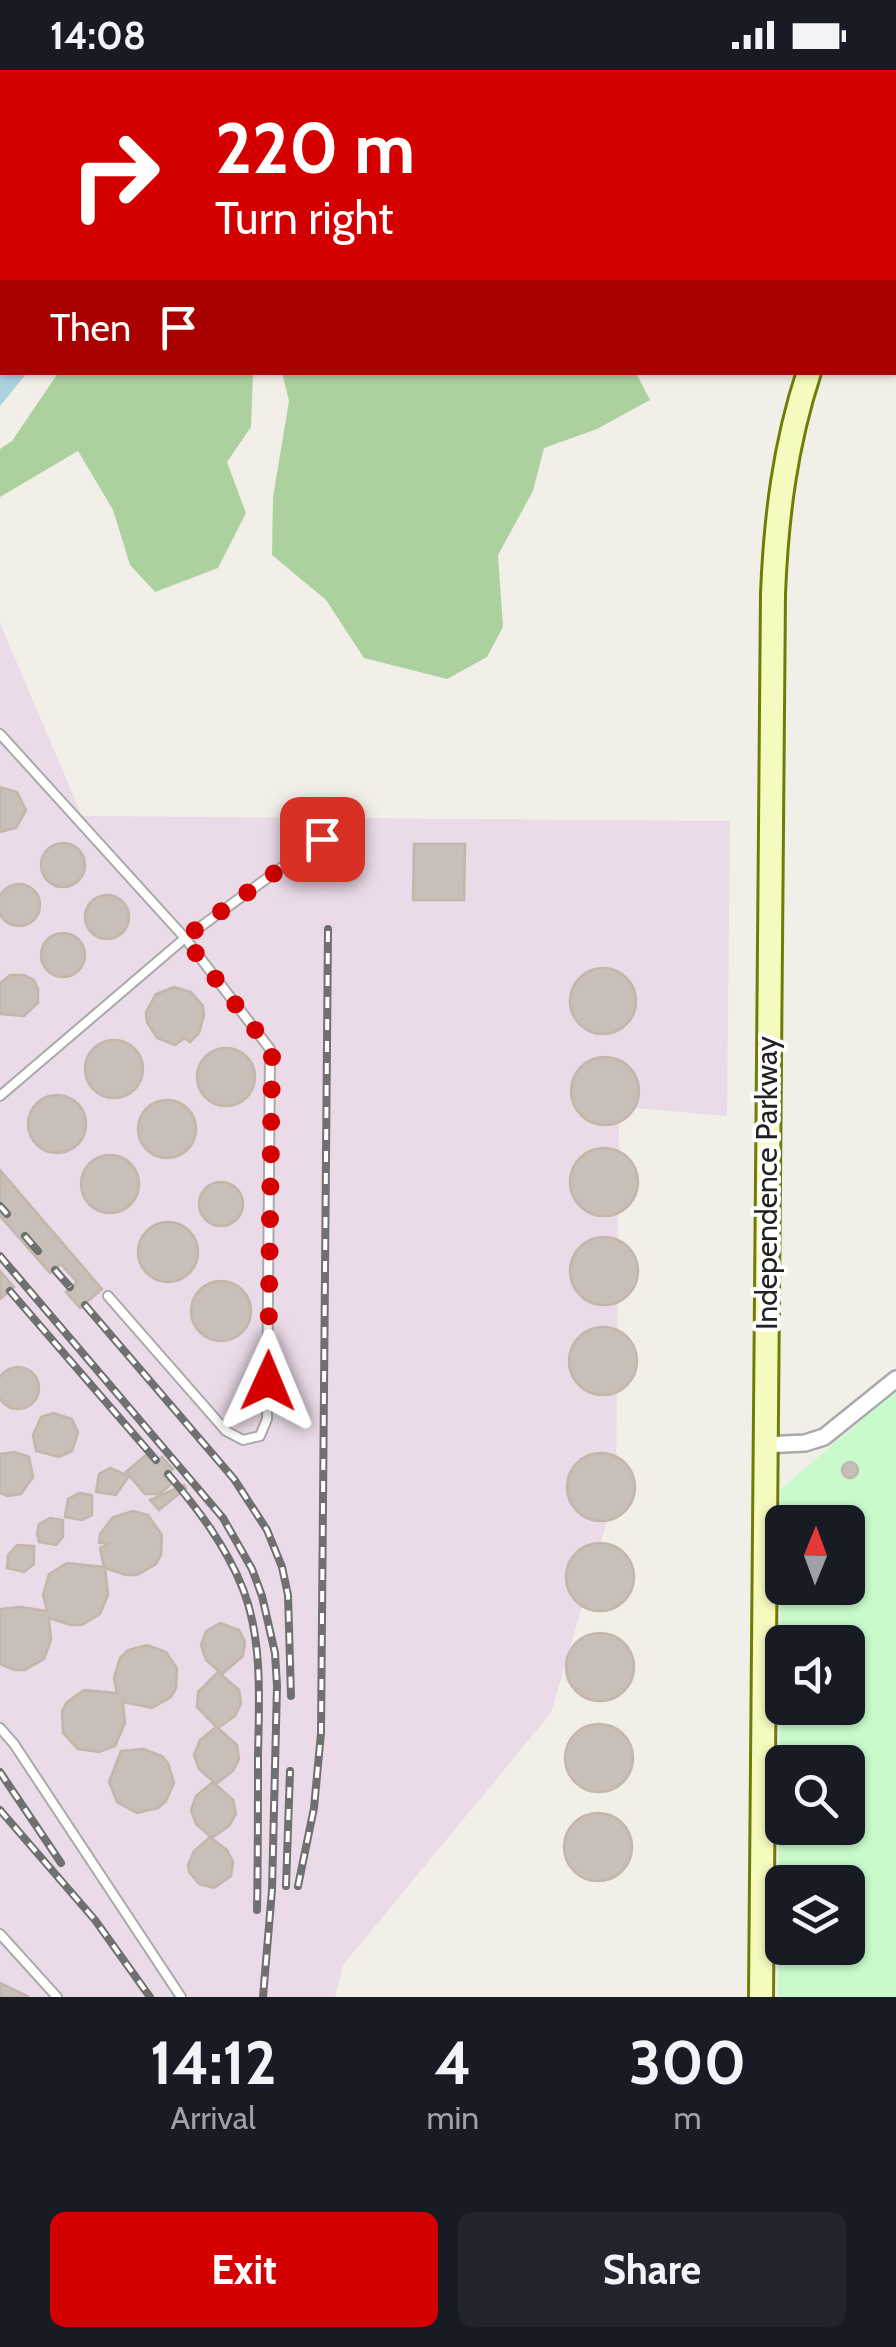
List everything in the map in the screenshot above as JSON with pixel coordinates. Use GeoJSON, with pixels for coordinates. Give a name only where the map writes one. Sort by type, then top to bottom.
{"type":"FeatureCollection","features":[{"type":"Feature","properties":{"kind":"main road","name":"Independence Parkway"},"geometry":{"type":"LineString","coordinates":[[762,1997],[770,718],[775,551],[786,462],[809,375]]}},
{"type":"Feature","properties":{"kind":"street"},"geometry":{"type":"LineString","coordinates":[[764,1445],[805,1443],[824,1437],[896,1380]]}},
{"type":"Feature","properties":{"kind":"lane"},"geometry":{"type":"LineString","coordinates":[[0,734],[184,938],[270,1049],[267,1419],[260,1436],[243,1440],[226,1430],[108,1296]]}},
{"type":"Feature","properties":{"kind":"lane"},"geometry":{"type":"LineString","coordinates":[[0,1096],[184,938],[322,839]]}},
{"type":"Feature","properties":{"kind":"lane"},"geometry":{"type":"LineString","coordinates":[[0,1728],[181,1997]]}},
{"type":"Feature","properties":{"kind":"lane"},"geometry":{"type":"LineString","coordinates":[[0,1934],[56,1997]]}},
{"type":"Feature","properties":{"kind":"shaded area"},"geometry":{"type":"Polygon","coordinates":[[[0,623],[82,816],[730,821],[727,1116],[635,1108],[619,1120],[616,1490],[551,1713],[343,1965],[335,1997],[0,1997],[0,623]]]}},
{"type":"Feature","properties":{"kind":"green space"},"geometry":{"type":"Polygon","coordinates":[[[57,375],[253,375],[251,427],[227,462],[246,513],[218,568],[155,592],[130,565],[113,510],[78,451],[0,497],[0,449],[12,441],[57,375]]]}},
{"type":"Feature","properties":{"kind":"green space"},"geometry":{"type":"Polygon","coordinates":[[[282,375],[637,375],[650,400],[597,429],[544,448],[533,491],[498,555],[503,627],[487,657],[447,679],[364,658],[326,600],[272,555],[273,497],[289,401],[282,375]]]}},
{"type":"Feature","properties":{"kind":"green space"},"geometry":{"type":"Polygon","coordinates":[[[896,1390],[896,1997],[778,1997],[778,1965],[865,1965],[865,1865],[779,1865],[779,1845],[865,1845],[865,1745],[779,1745],[780,1725],[865,1725],[865,1625],[780,1625],[780,1605],[865,1605],[865,1505],[781,1505],[781,1489],[896,1390]]]}},
{"type":"Feature","properties":{"kind":"water"},"geometry":{"type":"Polygon","coordinates":[[[0,375],[25,375],[0,406],[0,375]]]}},
{"type":"Feature","properties":{"kind":"building"},"geometry":{"type":"Polygon","coordinates":[[[0,787],[17,792],[26,810],[16,828],[0,832],[0,787]]]}},
{"type":"Feature","properties":{"kind":"building"},"geometry":{"type":"Polygon","coordinates":[[[63,843],[78,850],[85,865],[78,880],[63,887],[48,880],[41,865],[48,850],[63,843]]]}},
{"type":"Feature","properties":{"kind":"building"},"geometry":{"type":"Polygon","coordinates":[[[414,844],[465,844],[464,900],[413,900],[414,844]]]}},
{"type":"Feature","properties":{"kind":"building"},"geometry":{"type":"Polygon","coordinates":[[[11,885],[27,885],[39,897],[39,913],[27,925],[11,925],[-1,913],[-1,897],[11,885]]]}},
{"type":"Feature","properties":{"kind":"building"},"geometry":{"type":"Polygon","coordinates":[[[107,895],[122,902],[129,917],[122,932],[107,939],[92,932],[85,917],[92,902],[107,895]]]}},
{"type":"Feature","properties":{"kind":"building"},"geometry":{"type":"Polygon","coordinates":[[[63,933],[78,940],[85,955],[78,970],[63,977],[48,970],[41,955],[48,940],[63,933]]]}},
{"type":"Feature","properties":{"kind":"building"},"geometry":{"type":"Polygon","coordinates":[[[603,968],[627,977],[636,1001],[627,1025],[603,1034],[579,1025],[570,1001],[579,977],[603,968]]]}},
{"type":"Feature","properties":{"kind":"building"},"geometry":{"type":"Polygon","coordinates":[[[10,975],[34,980],[38,989],[38,1003],[24,1016],[0,1014],[0,983],[10,975]]]}},
{"type":"Feature","properties":{"kind":"building"},"geometry":{"type":"Polygon","coordinates":[[[174,987],[191,992],[203,1006],[204,1015],[199,1033],[190,1042],[185,1038],[175,1045],[157,1038],[146,1012],[156,994],[174,987]]]}},
{"type":"Feature","properties":{"kind":"building"},"geometry":{"type":"Polygon","coordinates":[[[114,1040],[134,1049],[143,1069],[134,1089],[114,1098],[94,1089],[85,1069],[94,1049],[114,1040]]]}},
{"type":"Feature","properties":{"kind":"building"},"geometry":{"type":"Polygon","coordinates":[[[226,1048],[246,1057],[255,1077],[246,1097],[226,1106],[206,1097],[197,1077],[206,1057],[226,1048]]]}},
{"type":"Feature","properties":{"kind":"building"},"geometry":{"type":"Polygon","coordinates":[[[605,1057],[629,1067],[639,1091],[629,1115],[605,1125],[581,1115],[571,1091],[581,1067],[605,1057]]]}},
{"type":"Feature","properties":{"kind":"building"},"geometry":{"type":"Polygon","coordinates":[[[57,1095],[77,1104],[86,1124],[77,1144],[57,1153],[37,1144],[28,1124],[37,1104],[57,1095]]]}},
{"type":"Feature","properties":{"kind":"building"},"geometry":{"type":"Polygon","coordinates":[[[167,1100],[187,1109],[196,1129],[187,1149],[167,1158],[147,1149],[138,1129],[147,1109],[167,1100]]]}},
{"type":"Feature","properties":{"kind":"building"},"geometry":{"type":"Polygon","coordinates":[[[604,1148],[628,1158],[638,1182],[628,1206],[604,1216],[580,1206],[570,1182],[580,1158],[604,1148]]]}},
{"type":"Feature","properties":{"kind":"building"},"geometry":{"type":"Polygon","coordinates":[[[110,1155],[130,1164],[139,1184],[130,1204],[110,1213],[90,1204],[81,1184],[90,1164],[110,1155]]]}},
{"type":"Feature","properties":{"kind":"building"},"geometry":{"type":"Polygon","coordinates":[[[0,1170],[102,1289],[80,1308],[66,1292],[77,1282],[61,1264],[50,1273],[0,1216],[0,1170]]]}},
{"type":"Feature","properties":{"kind":"building"},"geometry":{"type":"Polygon","coordinates":[[[221,1182],[237,1188],[243,1204],[237,1220],[221,1226],[205,1220],[199,1204],[205,1188],[221,1182]]]}},
{"type":"Feature","properties":{"kind":"building"},"geometry":{"type":"Polygon","coordinates":[[[168,1222],[189,1231],[198,1252],[189,1273],[168,1282],[147,1273],[138,1252],[147,1231],[168,1222]]]}},
{"type":"Feature","properties":{"kind":"building"},"geometry":{"type":"Polygon","coordinates":[[[604,1237],[628,1247],[638,1271],[628,1295],[604,1305],[580,1295],[570,1271],[580,1247],[604,1237]]]}},
{"type":"Feature","properties":{"kind":"building"},"geometry":{"type":"Polygon","coordinates":[[[0,1271],[14,1287],[0,1299],[0,1271]]]}},
{"type":"Feature","properties":{"kind":"building"},"geometry":{"type":"Polygon","coordinates":[[[221,1281],[242,1290],[251,1311],[242,1332],[221,1341],[200,1332],[191,1311],[200,1290],[221,1281]]]}},
{"type":"Feature","properties":{"kind":"building"},"geometry":{"type":"Polygon","coordinates":[[[603,1327],[627,1337],[637,1361],[627,1385],[603,1395],[579,1385],[569,1361],[579,1337],[603,1327]]]}},
{"type":"Feature","properties":{"kind":"building"},"geometry":{"type":"Polygon","coordinates":[[[10,1368],[26,1368],[38,1380],[38,1396],[26,1408],[10,1408],[-1,1397],[-1,1379],[10,1368]]]}},
{"type":"Feature","properties":{"kind":"building"},"geometry":{"type":"Polygon","coordinates":[[[53,1413],[72,1419],[78,1432],[72,1451],[59,1457],[36,1451],[33,1435],[41,1417],[53,1413]]]}},
{"type":"Feature","properties":{"kind":"building"},"geometry":{"type":"Polygon","coordinates":[[[15,1452],[29,1457],[33,1477],[21,1494],[7,1496],[0,1493],[0,1454],[15,1452]]]}},
{"type":"Feature","properties":{"kind":"building"},"geometry":{"type":"Polygon","coordinates":[[[601,1453],[625,1463],[635,1487],[625,1511],[601,1521],[577,1511],[567,1487],[577,1463],[601,1453]]]}},
{"type":"Feature","properties":{"kind":"building"},"geometry":{"type":"Polygon","coordinates":[[[146,1455],[154,1464],[162,1457],[173,1469],[164,1476],[171,1484],[160,1494],[145,1494],[126,1472],[146,1455]]]}},
{"type":"Feature","properties":{"kind":"building"},"geometry":{"type":"Polygon","coordinates":[[[850,1462],[858,1470],[850,1478],[842,1470],[850,1462]]]}},
{"type":"Feature","properties":{"kind":"building"},"geometry":{"type":"Polygon","coordinates":[[[110,1468],[129,1476],[116,1495],[96,1492],[99,1474],[110,1468]]]}},
{"type":"Feature","properties":{"kind":"building"},"geometry":{"type":"Polygon","coordinates":[[[184,1485],[186,1488],[159,1510],[150,1500],[184,1485]]]}},
{"type":"Feature","properties":{"kind":"building"},"geometry":{"type":"Polygon","coordinates":[[[79,1493],[92,1495],[92,1515],[82,1520],[65,1517],[68,1499],[79,1493]]]}},
{"type":"Feature","properties":{"kind":"building"},"geometry":{"type":"Polygon","coordinates":[[[133,1511],[148,1515],[162,1535],[161,1555],[156,1564],[137,1575],[105,1568],[108,1595],[100,1614],[82,1625],[49,1618],[51,1640],[44,1659],[25,1670],[0,1664],[0,1609],[47,1611],[43,1595],[49,1574],[67,1563],[104,1567],[100,1548],[110,1543],[99,1543],[100,1534],[113,1517],[133,1511]]]}},
{"type":"Feature","properties":{"kind":"building"},"geometry":{"type":"Polygon","coordinates":[[[50,1518],[63,1520],[63,1537],[56,1545],[39,1542],[37,1533],[39,1524],[50,1518]]]}},
{"type":"Feature","properties":{"kind":"building"},"geometry":{"type":"Polygon","coordinates":[[[600,1543],[624,1553],[634,1577],[624,1601],[600,1611],[576,1601],[566,1577],[576,1553],[600,1543]]]}},
{"type":"Feature","properties":{"kind":"building"},"geometry":{"type":"Polygon","coordinates":[[[17,1545],[34,1546],[34,1564],[24,1572],[7,1568],[8,1555],[17,1545]]]}},
{"type":"Feature","properties":{"kind":"building"},"geometry":{"type":"Polygon","coordinates":[[[220,1623],[239,1630],[245,1642],[243,1656],[222,1674],[206,1660],[201,1645],[206,1631],[220,1623]]]}},
{"type":"Feature","properties":{"kind":"building"},"geometry":{"type":"Polygon","coordinates":[[[600,1633],[624,1643],[634,1667],[624,1691],[600,1701],[576,1691],[566,1667],[576,1643],[600,1633]]]}},
{"type":"Feature","properties":{"kind":"building"},"geometry":{"type":"Polygon","coordinates":[[[147,1645],[166,1652],[177,1668],[176,1688],[171,1697],[152,1708],[123,1702],[125,1723],[115,1746],[99,1752],[78,1749],[63,1733],[62,1711],[67,1702],[84,1690],[117,1693],[114,1678],[120,1658],[128,1650],[147,1645]]]}},
{"type":"Feature","properties":{"kind":"building"},"geometry":{"type":"Polygon","coordinates":[[[218,1672],[239,1690],[241,1704],[235,1716],[218,1728],[237,1745],[239,1759],[233,1771],[216,1784],[199,1769],[194,1755],[200,1740],[216,1727],[197,1707],[198,1692],[218,1672]]]}},
{"type":"Feature","properties":{"kind":"building"},"geometry":{"type":"Polygon","coordinates":[[[599,1724],[623,1734],[633,1758],[623,1782],[599,1792],[575,1782],[565,1758],[575,1734],[599,1724]]]}},
{"type":"Feature","properties":{"kind":"building"},"geometry":{"type":"Polygon","coordinates":[[[143,1749],[162,1756],[174,1783],[158,1808],[137,1813],[117,1802],[109,1782],[121,1751],[143,1749]]]}},
{"type":"Feature","properties":{"kind":"building"},"geometry":{"type":"Polygon","coordinates":[[[213,1782],[233,1800],[236,1814],[229,1826],[212,1838],[196,1824],[191,1810],[196,1796],[213,1782]]]}},
{"type":"Feature","properties":{"kind":"building"},"geometry":{"type":"Polygon","coordinates":[[[598,1813],[622,1823],[632,1847],[622,1871],[598,1881],[574,1871],[564,1847],[574,1823],[598,1813]]]}},
{"type":"Feature","properties":{"kind":"building"},"geometry":{"type":"Polygon","coordinates":[[[210,1837],[227,1850],[233,1862],[231,1876],[214,1888],[199,1884],[188,1865],[194,1851],[210,1837]]]}},
{"type":"Feature","properties":{"kind":"building"},"geometry":{"type":"Polygon","coordinates":[[[0,1983],[29,1997],[0,1997],[0,1983]]]}},
{"type":"Feature","properties":{"kind":"railway"},"geometry":{"type":"LineString","coordinates":[[298,1886],[314,1808],[321,1733],[328,929]]}},
{"type":"Feature","properties":{"kind":"railway"},"geometry":{"type":"LineString","coordinates":[[0,1206],[7,1214]]}},
{"type":"Feature","properties":{"kind":"railway"},"geometry":{"type":"LineString","coordinates":[[25,1236],[38,1251]]}},
{"type":"Feature","properties":{"kind":"railway"},"geometry":{"type":"LineString","coordinates":[[0,1256],[223,1518],[252,1569],[262,1596],[275,1653],[277,1686],[272,1890],[263,1997]]}},
{"type":"Feature","properties":{"kind":"railway"},"geometry":{"type":"LineString","coordinates":[[55,1270],[70,1287]]}},
{"type":"Feature","properties":{"kind":"railway"},"geometry":{"type":"LineString","coordinates":[[10,1291],[156,1460]]}},
{"type":"Feature","properties":{"kind":"railway"},"geometry":{"type":"LineString","coordinates":[[85,1305],[234,1479],[267,1530],[288,1595],[291,1696]]}},
{"type":"Feature","properties":{"kind":"railway"},"geometry":{"type":"LineString","coordinates":[[168,1474],[220,1543],[243,1589],[254,1629],[259,1693],[257,1910]]}},
{"type":"Feature","properties":{"kind":"railway"},"geometry":{"type":"LineString","coordinates":[[286,1886],[290,1771]]}},
{"type":"Feature","properties":{"kind":"railway"},"geometry":{"type":"LineString","coordinates":[[0,1772],[61,1863]]}},
{"type":"Feature","properties":{"kind":"railway"},"geometry":{"type":"LineString","coordinates":[[0,1810],[95,1920],[150,1997]]}},
{"type":"Feature","properties":{"kind":"route"},"geometry":{"type":"LineString","coordinates":[[268,1381],[272,1056],[184,938],[322,839]]}}]}
